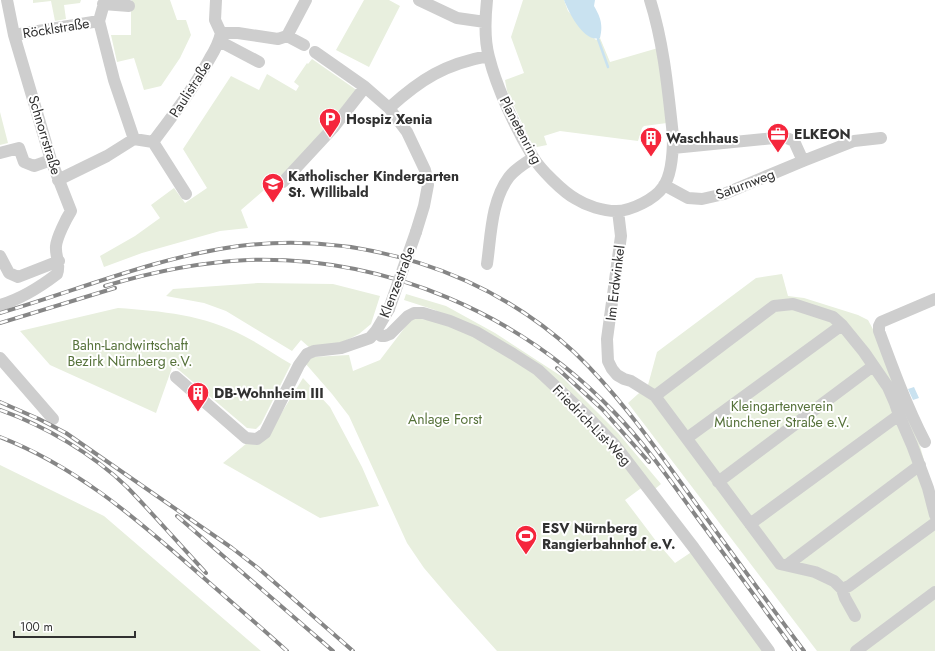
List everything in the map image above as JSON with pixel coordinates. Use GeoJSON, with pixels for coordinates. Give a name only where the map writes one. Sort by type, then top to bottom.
{"type":"FeatureCollection","features":[{"type":"Feature","properties":{"kind":"street"},"geometry":{"type":"LineString","coordinates":[[216,0],[215,20],[220,37],[259,62]]}},
{"type":"Feature","properties":{"kind":"street"},"geometry":{"type":"LineString","coordinates":[[220,37],[238,33],[278,39],[287,36],[306,0]]}},
{"type":"Feature","properties":{"kind":"street"},"geometry":{"type":"LineString","coordinates":[[419,0],[457,18],[485,22]]}},
{"type":"Feature","properties":{"kind":"street","name":"Planetenring"},"geometry":{"type":"LineString","coordinates":[[487,0],[485,22],[488,56],[499,88],[533,158],[553,181],[576,199],[601,210],[618,211],[643,204],[658,193],[664,185],[671,164],[673,148],[671,117],[663,54],[650,0]]}},
{"type":"Feature","properties":{"kind":"street"},"geometry":{"type":"LineString","coordinates":[[129,6],[104,2],[99,21],[114,80],[134,139]]}},
{"type":"Feature","properties":{"kind":"street","name":"Schnorrstraße"},"geometry":{"type":"LineString","coordinates":[[5,6],[51,160],[71,211],[64,223],[56,246],[59,265]]}},
{"type":"Feature","properties":{"kind":"street","name":"Röcklstraße"},"geometry":{"type":"LineString","coordinates":[[14,35],[99,21]]}},
{"type":"Feature","properties":{"kind":"street","name":"Klenzestraße"},"geometry":{"type":"LineString","coordinates":[[176,377],[246,438],[257,439],[265,433],[298,365],[307,354],[314,351],[341,348],[357,343],[370,338],[376,331],[389,309],[416,232],[428,186],[425,170],[407,132],[389,108],[365,88],[309,48],[287,36]]}},
{"type":"Feature","properties":{"kind":"street","name":"Paulistraße"},"geometry":{"type":"LineString","coordinates":[[153,142],[188,96],[206,67],[220,37]]}},
{"type":"Feature","properties":{"kind":"street"},"geometry":{"type":"LineString","coordinates":[[389,108],[412,87],[428,77],[466,60],[488,56]]}},
{"type":"Feature","properties":{"kind":"street"},"geometry":{"type":"LineString","coordinates":[[283,182],[333,128],[365,88]]}},
{"type":"Feature","properties":{"kind":"street"},"geometry":{"type":"LineString","coordinates":[[673,148],[784,137],[794,141],[803,161]]}},
{"type":"Feature","properties":{"kind":"street","name":"Saturnweg"},"geometry":{"type":"LineString","coordinates":[[664,185],[688,198],[702,200],[724,194],[854,141],[881,138]]}},
{"type":"Feature","properties":{"kind":"street"},"geometry":{"type":"LineString","coordinates":[[58,180],[107,156],[134,139],[153,142],[186,194]]}},
{"type":"Feature","properties":{"kind":"street"},"geometry":{"type":"LineString","coordinates":[[0,153],[19,148],[24,162],[34,166],[51,160]]}},
{"type":"Feature","properties":{"kind":"street"},"geometry":{"type":"LineString","coordinates":[[487,264],[496,207],[502,188],[510,176],[533,158]]}},
{"type":"Feature","properties":{"kind":"street","name":"Im Erdwinkel"},"geometry":{"type":"LineString","coordinates":[[618,211],[621,236],[607,339],[608,361],[617,375],[631,381],[655,396]]}},
{"type":"Feature","properties":{"kind":"street"},"geometry":{"type":"LineString","coordinates":[[0,256],[9,273],[18,276],[59,265],[57,274],[25,296],[0,305]]}},
{"type":"Feature","properties":{"kind":"street"},"geometry":{"type":"LineString","coordinates":[[925,442],[916,424],[884,345],[879,326],[881,322],[935,299]]}},
{"type":"Feature","properties":{"kind":"street"},"geometry":{"type":"LineString","coordinates":[[855,616],[845,598],[842,589],[834,581],[815,572],[780,564],[655,396],[774,306],[793,304],[833,317],[842,325],[864,352],[888,387],[920,465],[935,515]]}},
{"type":"Feature","properties":{"kind":"street","name":"Friedrich-List-Weg"},"geometry":{"type":"LineString","coordinates":[[376,331],[381,336],[390,334],[408,316],[414,313],[434,316],[450,321],[483,336],[538,370],[586,415],[614,444],[694,548],[765,646]]}},
{"type":"Feature","properties":{"kind":"street"},"geometry":{"type":"LineString","coordinates":[[687,438],[842,325]]}},
{"type":"Feature","properties":{"kind":"street"},"geometry":{"type":"LineString","coordinates":[[0,358],[53,419]]}},
{"type":"Feature","properties":{"kind":"street"},"geometry":{"type":"LineString","coordinates":[[718,482],[874,366]]}},
{"type":"Feature","properties":{"kind":"street"},"geometry":{"type":"LineString","coordinates":[[750,524],[899,415]]}},
{"type":"Feature","properties":{"kind":"street"},"geometry":{"type":"LineString","coordinates":[[786,565],[920,465]]}},
{"type":"Feature","properties":{"kind":"street"},"geometry":{"type":"LineString","coordinates":[[842,589],[849,586],[935,523]]}},
{"type":"Feature","properties":{"kind":"street"},"geometry":{"type":"LineString","coordinates":[[856,651],[935,592]]}},
{"type":"Feature","properties":{"kind":"green space"},"geometry":{"type":"Polygon","coordinates":[[[33,0],[81,0],[80,3],[64,5],[66,19],[55,21],[51,1],[33,3],[33,0]]]}},
{"type":"Feature","properties":{"kind":"green space"},"geometry":{"type":"Polygon","coordinates":[[[132,0],[170,0],[177,20],[186,20],[191,35],[180,58],[161,86],[144,90],[134,58],[117,62],[111,35],[131,35],[132,0]]]}},
{"type":"Feature","properties":{"kind":"green space"},"geometry":{"type":"Polygon","coordinates":[[[364,0],[389,0],[400,6],[369,67],[336,50],[364,0]]]}},
{"type":"Feature","properties":{"kind":"green space"},"geometry":{"type":"Polygon","coordinates":[[[523,0],[564,0],[568,11],[596,40],[600,38],[610,62],[658,48],[667,123],[644,126],[638,141],[560,131],[544,136],[547,145],[537,147],[531,142],[507,91],[505,80],[524,73],[511,37],[523,0]]]}},
{"type":"Feature","properties":{"kind":"green space"},"geometry":{"type":"Polygon","coordinates":[[[312,59],[358,91],[292,166],[241,210],[248,228],[220,231],[142,253],[104,267],[100,256],[135,236],[160,218],[151,205],[174,188],[185,203],[207,188],[183,149],[231,76],[259,90],[267,74],[296,91],[299,86],[294,82],[307,63],[308,64],[312,59]]]}},
{"type":"Feature","properties":{"kind":"green space"},"geometry":{"type":"Polygon","coordinates":[[[0,112],[8,143],[0,145],[0,112]]]}},
{"type":"Feature","properties":{"kind":"green space","name":"Kleingartenverein Münchener Straße e.V."},"geometry":{"type":"Polygon","coordinates":[[[782,274],[788,296],[804,298],[858,315],[868,320],[875,333],[920,446],[935,500],[935,651],[817,651],[628,403],[648,385],[657,352],[756,278],[782,274]]]}},
{"type":"Feature","properties":{"kind":"green space","name":"Bahn-Landwirtschaft Bezirk Nürnberg e.V."},"geometry":{"type":"Polygon","coordinates":[[[258,283],[333,284],[380,296],[371,324],[359,334],[333,347],[310,348],[301,340],[292,351],[226,311],[204,303],[166,296],[173,289],[258,283]]]}},
{"type":"Feature","properties":{"kind":"green space"},"geometry":{"type":"Polygon","coordinates":[[[406,294],[446,306],[495,333],[561,376],[618,433],[661,484],[655,489],[554,380],[435,310],[404,300],[406,294]]]}},
{"type":"Feature","properties":{"kind":"green space","name":"Bahn-Landwirtschaft Bezirk Nürnberg e.V."},"geometry":{"type":"Polygon","coordinates":[[[118,308],[182,315],[214,323],[250,339],[291,364],[261,424],[256,429],[247,428],[173,365],[156,413],[50,365],[20,331],[118,308]]]}},
{"type":"Feature","properties":{"kind":"green space","name":"Anlage Forst"},"geometry":{"type":"Polygon","coordinates":[[[412,318],[439,321],[466,331],[533,371],[612,446],[644,486],[625,500],[656,541],[675,563],[693,551],[764,651],[497,651],[424,568],[407,543],[349,416],[305,363],[312,357],[349,355],[353,371],[380,360],[412,318]]]}},
{"type":"Feature","properties":{"kind":"green space"},"geometry":{"type":"Polygon","coordinates":[[[303,378],[330,407],[362,467],[379,506],[320,518],[223,463],[247,443],[258,445],[266,438],[303,378]]]}},
{"type":"Feature","properties":{"kind":"green space"},"geometry":{"type":"Polygon","coordinates":[[[0,465],[104,516],[261,651],[0,651],[0,465]]]}},
{"type":"Feature","properties":{"kind":"water"},"geometry":{"type":"Polygon","coordinates":[[[564,0],[595,0],[594,6],[600,18],[601,25],[600,38],[588,36],[583,32],[573,19],[564,0]]]}},
{"type":"Feature","properties":{"kind":"water"},"geometry":{"type":"Polygon","coordinates":[[[914,387],[919,398],[913,400],[908,389],[914,387]]]}},
{"type":"Feature","properties":{"kind":"waterway"},"geometry":{"type":"LineString","coordinates":[[598,39],[608,67]]}},
{"type":"Feature","properties":{"kind":"railway"},"geometry":{"type":"LineString","coordinates":[[0,313],[148,266],[208,251],[239,246],[284,243],[329,245],[374,251],[418,263],[461,278],[501,299],[539,323],[574,352],[604,383],[645,434],[804,651]]}},
{"type":"Feature","properties":{"kind":"railway"},"geometry":{"type":"LineString","coordinates":[[105,286],[140,276],[194,265],[248,260],[299,261],[350,268],[399,280],[447,297],[493,319],[536,346],[577,377],[625,424],[647,449],[795,651]]}},
{"type":"Feature","properties":{"kind":"railway"},"geometry":{"type":"LineString","coordinates":[[0,323],[115,288]]}},
{"type":"Feature","properties":{"kind":"railway"},"geometry":{"type":"LineString","coordinates":[[557,368],[602,409],[649,462]]}},
{"type":"Feature","properties":{"kind":"railway"},"geometry":{"type":"LineString","coordinates":[[0,402],[66,433],[232,548],[258,568],[353,651]]}},
{"type":"Feature","properties":{"kind":"railway"},"geometry":{"type":"LineString","coordinates":[[0,410],[34,424],[68,442],[99,463],[127,487],[206,573]]}},
{"type":"Feature","properties":{"kind":"railway"},"geometry":{"type":"LineString","coordinates":[[0,437],[27,448],[52,462],[77,477],[123,510],[168,546],[287,651]]}},
{"type":"Feature","properties":{"kind":"railway"},"geometry":{"type":"LineString","coordinates":[[177,516],[333,651]]}},
{"type":"Feature","properties":{"kind":"place","name":"Hospiz Xenia"},"geometry":{"type":"Point","coordinates":[330,138]}},
{"type":"Feature","properties":{"kind":"place","name":"ELKEON"},"geometry":{"type":"Point","coordinates":[778,154]}},
{"type":"Feature","properties":{"kind":"place","name":"Waschhaus"},"geometry":{"type":"Point","coordinates":[651,158]}},
{"type":"Feature","properties":{"kind":"place","name":"Katholischer Kindergarten St. Willibald"},"geometry":{"type":"Point","coordinates":[273,204]}},
{"type":"Feature","properties":{"kind":"place","name":"DB-Wohnheim III"},"geometry":{"type":"Point","coordinates":[198,412]}},
{"type":"Feature","properties":{"kind":"place","name":"ESV Nürnberg Rangierbahnhof e.V."},"geometry":{"type":"Point","coordinates":[526,556]}}]}
